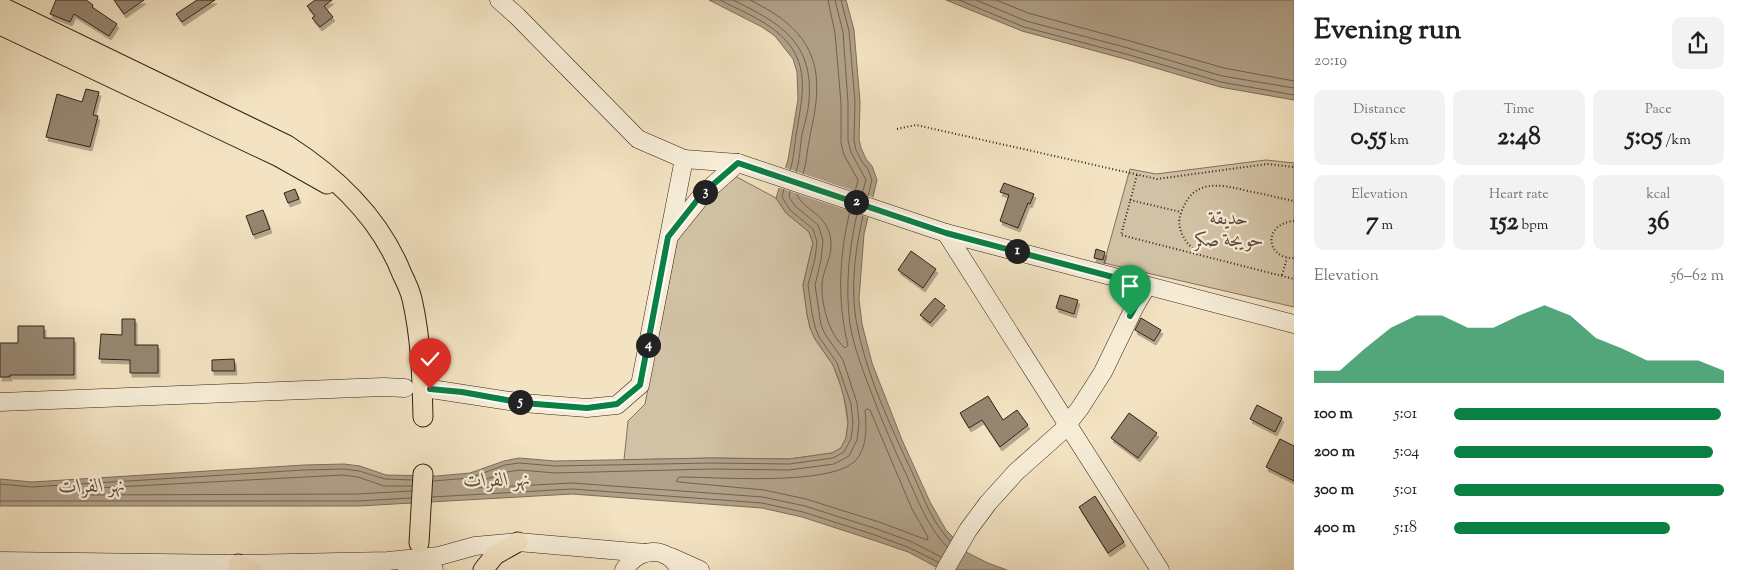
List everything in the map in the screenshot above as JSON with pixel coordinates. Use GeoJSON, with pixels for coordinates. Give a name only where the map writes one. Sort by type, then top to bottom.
{"type":"FeatureCollection","features":[{"type":"Feature","properties":{"kind":"main road"},"geometry":{"type":"LineString","coordinates":[[0,6],[287,145],[327,172],[352,197],[381,231],[393,252],[412,297],[421,355],[423,417]]}},
{"type":"Feature","properties":{"kind":"main road"},"geometry":{"type":"LineString","coordinates":[[0,25],[279,157],[352,197]]}},
{"type":"Feature","properties":{"kind":"main road"},"geometry":{"type":"LineString","coordinates":[[419,543],[423,474]]}},
{"type":"Feature","properties":{"kind":"main road"},"geometry":{"type":"LineString","coordinates":[[483,570],[495,555],[518,542]]}},
{"type":"Feature","properties":{"kind":"street"},"geometry":{"type":"LineString","coordinates":[[499,0],[638,139],[684,159],[738,163],[946,233],[1294,324]]}},
{"type":"Feature","properties":{"kind":"street"},"geometry":{"type":"LineString","coordinates":[[430,389],[462,392],[523,403],[587,408],[617,404],[640,385],[684,159]]}},
{"type":"Feature","properties":{"kind":"street"},"geometry":{"type":"LineString","coordinates":[[668,237],[702,194],[738,163]]}},
{"type":"Feature","properties":{"kind":"street"},"geometry":{"type":"LineString","coordinates":[[946,233],[1160,570]]}},
{"type":"Feature","properties":{"kind":"street"},"geometry":{"type":"LineString","coordinates":[[948,565],[968,530],[1006,482],[1068,425],[1104,372],[1134,308],[1147,286]]}},
{"type":"Feature","properties":{"kind":"street"},"geometry":{"type":"LineString","coordinates":[[0,402],[383,387],[405,388]]}},
{"type":"Feature","properties":{"kind":"street"},"geometry":{"type":"LineString","coordinates":[[0,561],[169,567],[245,567],[388,561],[439,556],[475,546],[518,542],[645,553]]}},
{"type":"Feature","properties":{"kind":"street"},"geometry":{"type":"LineString","coordinates":[[624,570],[636,556],[653,552],[675,564],[700,570]]}},
{"type":"Feature","properties":{"kind":"street"},"geometry":{"type":"LineString","coordinates":[[388,561],[432,570]]}},
{"type":"Feature","properties":{"kind":"path"},"geometry":{"type":"LineString","coordinates":[[897,130],[916,124],[1157,179],[1267,164],[1294,167]]}},
{"type":"Feature","properties":{"kind":"path"},"geometry":{"type":"LineString","coordinates":[[1136,175],[1121,235],[1294,279]]}},
{"type":"Feature","properties":{"kind":"path"},"geometry":{"type":"LineString","coordinates":[[1200,255],[1188,245],[1181,232],[1181,212],[1185,202],[1195,191],[1210,185],[1225,185],[1294,201]]}},
{"type":"Feature","properties":{"kind":"path"},"geometry":{"type":"LineString","coordinates":[[1130,200],[1181,212]]}},
{"type":"Feature","properties":{"kind":"path"},"geometry":{"type":"LineString","coordinates":[[1294,220],[1284,221],[1276,227],[1272,236],[1272,246],[1278,254],[1287,258],[1294,258]]}},
{"type":"Feature","properties":{"kind":"path"},"geometry":{"type":"LineString","coordinates":[[1281,276],[1287,258]]}},
{"type":"Feature","properties":{"kind":"green space","name":"حديقة حويجة صكر"},"geometry":{"type":"Polygon","coordinates":[[[1266,160],[1294,163],[1294,307],[1104,263],[1130,169],[1156,174],[1266,160]]]}},
{"type":"Feature","properties":{"kind":"green space"},"geometry":{"type":"Polygon","coordinates":[[[735,176],[776,198],[786,213],[809,232],[813,243],[803,285],[807,314],[815,339],[833,365],[843,392],[848,423],[846,438],[841,448],[832,453],[789,459],[624,460],[628,421],[645,404],[677,241],[702,208],[735,176]]]}},
{"type":"Feature","properties":{"kind":"water","name":"نهر الفرات"},"geometry":{"type":"Polygon","coordinates":[[[709,0],[846,0],[854,30],[860,102],[859,139],[861,148],[872,166],[877,180],[864,234],[859,299],[862,324],[872,363],[902,440],[930,502],[946,530],[968,553],[1007,570],[942,570],[908,552],[802,517],[762,508],[572,494],[359,506],[0,506],[0,479],[32,482],[344,464],[360,466],[386,475],[437,476],[470,473],[504,461],[519,458],[555,461],[711,458],[789,459],[832,453],[841,448],[846,438],[848,423],[846,405],[833,365],[815,339],[810,328],[803,285],[813,243],[809,232],[786,213],[776,198],[788,160],[798,99],[797,72],[793,59],[775,36],[762,27],[709,0]]]}},
{"type":"Feature","properties":{"kind":"water"},"geometry":{"type":"Polygon","coordinates":[[[946,0],[1294,0],[1294,100],[1220,87],[1022,31],[946,0]]]}},
{"type":"Feature","properties":{"kind":"pier"},"geometry":{"type":"Polygon","coordinates":[[[783,167],[875,198],[870,218],[777,187],[783,167]]]}},
{"type":"Feature","properties":{"kind":"building"},"geometry":{"type":"Polygon","coordinates":[[[56,0],[86,0],[93,5],[92,7],[117,24],[109,36],[74,14],[70,22],[50,14],[56,0]]]}},
{"type":"Feature","properties":{"kind":"building"},"geometry":{"type":"Polygon","coordinates":[[[114,0],[144,0],[124,14],[114,0]]]}},
{"type":"Feature","properties":{"kind":"building"},"geometry":{"type":"Polygon","coordinates":[[[197,0],[215,0],[182,22],[176,14],[197,0]]]}},
{"type":"Feature","properties":{"kind":"building"},"geometry":{"type":"Polygon","coordinates":[[[315,0],[332,0],[324,6],[333,17],[320,27],[312,18],[315,16],[307,6],[315,0]]]}},
{"type":"Feature","properties":{"kind":"building"},"geometry":{"type":"Polygon","coordinates":[[[86,89],[99,92],[93,115],[98,116],[90,147],[46,137],[57,94],[82,102],[86,89]]]}},
{"type":"Feature","properties":{"kind":"building"},"geometry":{"type":"Polygon","coordinates":[[[1004,183],[1034,194],[1030,204],[1028,203],[1018,228],[1000,221],[1009,195],[1000,192],[1004,183]]]}},
{"type":"Feature","properties":{"kind":"building"},"geometry":{"type":"Polygon","coordinates":[[[295,189],[299,199],[288,203],[284,193],[295,189]]]}},
{"type":"Feature","properties":{"kind":"building"},"geometry":{"type":"Polygon","coordinates":[[[263,210],[270,229],[253,235],[246,216],[263,210]]]}},
{"type":"Feature","properties":{"kind":"building"},"geometry":{"type":"Polygon","coordinates":[[[1096,249],[1105,252],[1103,260],[1094,258],[1096,249]]]}},
{"type":"Feature","properties":{"kind":"building"},"geometry":{"type":"Polygon","coordinates":[[[911,251],[936,269],[923,288],[898,270],[911,251]]]}},
{"type":"Feature","properties":{"kind":"building"},"geometry":{"type":"Polygon","coordinates":[[[1060,295],[1078,300],[1074,314],[1056,308],[1060,295]]]}},
{"type":"Feature","properties":{"kind":"building"},"geometry":{"type":"Polygon","coordinates":[[[935,298],[945,306],[930,323],[920,315],[935,298]]]}},
{"type":"Feature","properties":{"kind":"building"},"geometry":{"type":"Polygon","coordinates":[[[1141,318],[1161,330],[1154,341],[1135,330],[1141,318]]]}},
{"type":"Feature","properties":{"kind":"building"},"geometry":{"type":"Polygon","coordinates":[[[122,319],[135,319],[135,345],[158,345],[158,373],[130,373],[130,360],[99,359],[101,334],[122,335],[122,319]]]}},
{"type":"Feature","properties":{"kind":"building"},"geometry":{"type":"Polygon","coordinates":[[[18,326],[44,326],[44,338],[74,338],[74,375],[10,375],[10,377],[0,377],[0,343],[18,343],[18,326]]]}},
{"type":"Feature","properties":{"kind":"building"},"geometry":{"type":"Polygon","coordinates":[[[234,359],[235,371],[212,371],[212,360],[234,359]]]}},
{"type":"Feature","properties":{"kind":"building"},"geometry":{"type":"Polygon","coordinates":[[[988,396],[1003,420],[1017,410],[1028,425],[1000,447],[982,420],[969,428],[960,413],[988,396]]]}},
{"type":"Feature","properties":{"kind":"building"},"geometry":{"type":"Polygon","coordinates":[[[1257,405],[1282,418],[1275,432],[1250,419],[1257,405]]]}},
{"type":"Feature","properties":{"kind":"building"},"geometry":{"type":"Polygon","coordinates":[[[1129,413],[1157,433],[1138,458],[1111,438],[1129,413]]]}},
{"type":"Feature","properties":{"kind":"building"},"geometry":{"type":"Polygon","coordinates":[[[1280,439],[1294,446],[1294,481],[1266,467],[1280,439]]]}},
{"type":"Feature","properties":{"kind":"building"},"geometry":{"type":"Polygon","coordinates":[[[1095,496],[1124,542],[1108,553],[1079,507],[1095,496]]]}},
{"type":"Feature","properties":{"kind":"route"},"geometry":{"type":"LineString","coordinates":[[430,389],[462,392],[523,403],[587,408],[617,404],[640,385],[668,237],[702,194],[738,163],[946,233],[1147,286],[1130,316]]}}]}
